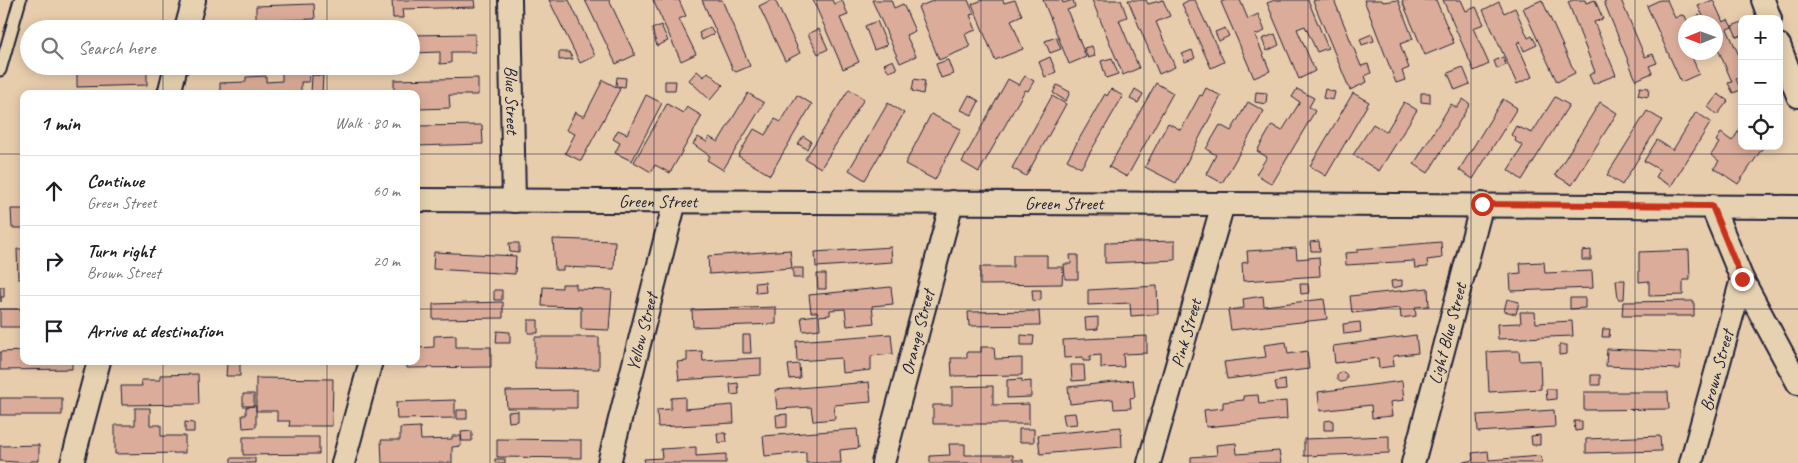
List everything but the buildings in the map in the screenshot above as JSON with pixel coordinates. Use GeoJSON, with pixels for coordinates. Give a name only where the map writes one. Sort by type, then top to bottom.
{"type":"FeatureCollection","features":[{"type":"Feature","properties":{"kind":"street"},"geometry":{"type":"LineString","coordinates":[[188,20],[194,0]]}},
{"type":"Feature","properties":{"kind":"street","name":"Blue Street"},"geometry":{"type":"LineString","coordinates":[[510,0],[514,201]]}},
{"type":"Feature","properties":{"kind":"street"},"geometry":{"type":"LineString","coordinates":[[1763,0],[1769,15]]}},
{"type":"Feature","properties":{"kind":"street"},"geometry":{"type":"LineString","coordinates":[[1783,56],[1798,96]]}},
{"type":"Feature","properties":{"kind":"street"},"geometry":{"type":"LineString","coordinates":[[170,90],[174,75]]}},
{"type":"Feature","properties":{"kind":"street","name":"Green Street"},"geometry":{"type":"LineString","coordinates":[[420,200],[1712,206]]}},
{"type":"Feature","properties":{"kind":"street","name":"Yellow Street"},"geometry":{"type":"LineString","coordinates":[[609,463],[675,201]]}},
{"type":"Feature","properties":{"kind":"street","name":"Orange Street"},"geometry":{"type":"LineString","coordinates":[[883,463],[952,202]]}},
{"type":"Feature","properties":{"kind":"street","name":"Pink Street"},"geometry":{"type":"LineString","coordinates":[[1149,463],[1223,204]]}},
{"type":"Feature","properties":{"kind":"street","name":"Light Blue Street"},"geometry":{"type":"LineString","coordinates":[[1413,463],[1482,204]]}},
{"type":"Feature","properties":{"kind":"street"},"geometry":{"type":"LineString","coordinates":[[1798,207],[1712,206],[1742,279],[1798,383]]}},
{"type":"Feature","properties":{"kind":"street","name":"Brown Street"},"geometry":{"type":"LineString","coordinates":[[1691,463],[1742,279]]}},
{"type":"Feature","properties":{"kind":"street"},"geometry":{"type":"LineString","coordinates":[[72,463],[98,365]]}},
{"type":"Feature","properties":{"kind":"street"},"geometry":{"type":"LineString","coordinates":[[343,463],[370,365]]}},
{"type":"Feature","properties":{"kind":"lane"},"geometry":{"type":"LineString","coordinates":[[0,70],[20,0]]}},
{"type":"Feature","properties":{"kind":"route"},"geometry":{"type":"LineString","coordinates":[[1482,204],[1712,206],[1742,279]]}}]}
